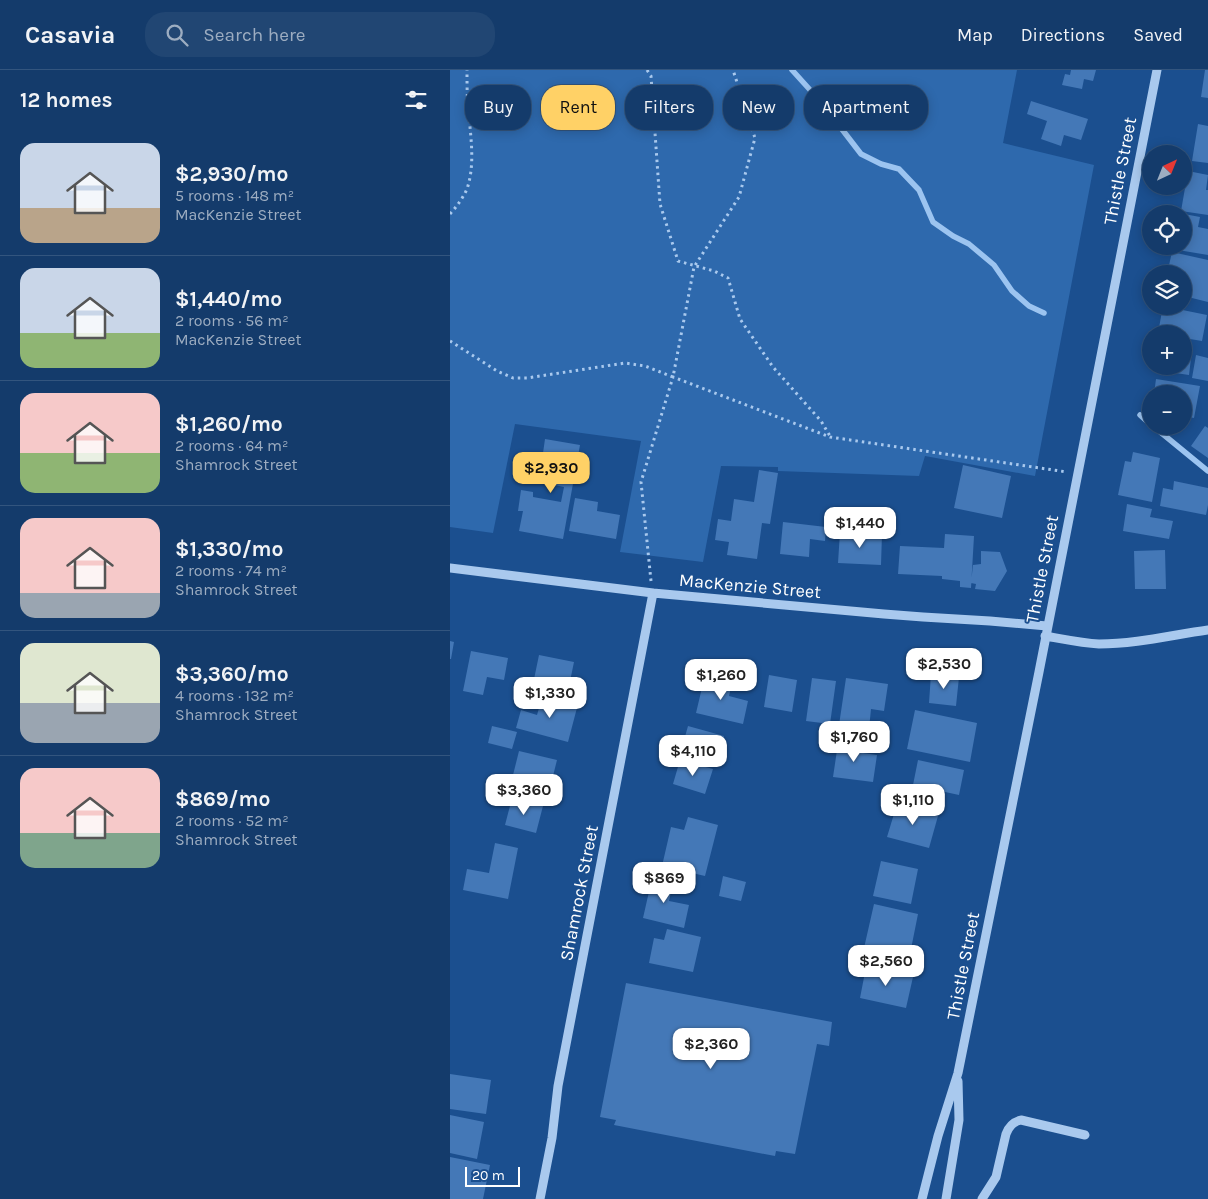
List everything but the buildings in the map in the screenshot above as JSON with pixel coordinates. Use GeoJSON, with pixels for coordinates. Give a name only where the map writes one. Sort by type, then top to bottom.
{"type":"FeatureCollection","features":[{"type":"Feature","properties":{"kind":"street","name":"Thistle Street"},"geometry":{"type":"LineString","coordinates":[[922,1199],[938,1136],[958,1074],[1157,70]]}},
{"type":"Feature","properties":{"kind":"street","name":"MacKenzie Street"},"geometry":{"type":"LineString","coordinates":[[450,568],[653,593],[904,616],[990,620],[1047,626]]}},
{"type":"Feature","properties":{"kind":"street","name":"Shamrock Street"},"geometry":{"type":"LineString","coordinates":[[540,1199],[552,1138],[558,1086],[653,593]]}},
{"type":"Feature","properties":{"kind":"street"},"geometry":{"type":"LineString","coordinates":[[1045,636],[1077,642],[1108,644],[1148,640],[1208,630]]}},
{"type":"Feature","properties":{"kind":"street","name":"Thistle Street"},"geometry":{"type":"LineString","coordinates":[[946,1199],[959,1120],[958,1074]]}},
{"type":"Feature","properties":{"kind":"street"},"geometry":{"type":"LineString","coordinates":[[982,1199],[996,1177],[1006,1134],[1013,1123],[1021,1120],[1085,1135]]}},
{"type":"Feature","properties":{"kind":"path"},"geometry":{"type":"LineString","coordinates":[[450,214],[460,202],[467,188],[471,171],[472,149],[466,86],[467,70]]}},
{"type":"Feature","properties":{"kind":"path"},"geometry":{"type":"LineString","coordinates":[[647,70],[651,76],[660,204],[678,261],[714,271],[728,278],[740,319],[773,367],[821,421],[830,437]]}},
{"type":"Feature","properties":{"kind":"path"},"geometry":{"type":"LineString","coordinates":[[653,593],[641,482],[673,377],[694,267],[739,197],[755,138],[733,70]]}},
{"type":"Feature","properties":{"kind":"path"},"geometry":{"type":"LineString","coordinates":[[450,341],[497,371],[513,378],[527,378],[625,363],[645,366],[830,437],[1077,474]]}},
{"type":"Feature","properties":{"kind":"shaded area"},"geometry":{"type":"Polygon","coordinates":[[[450,70],[1017,70],[1003,143],[1094,165],[1035,476],[925,456],[919,476],[778,471],[778,467],[721,466],[703,562],[620,552],[641,441],[515,424],[493,533],[450,527],[450,70]]]}},
{"type":"Feature","properties":{"kind":"waterway"},"geometry":{"type":"LineString","coordinates":[[792,70],[821,102],[861,154],[881,164],[899,169],[919,190],[933,222],[953,236],[969,244],[994,265],[1012,291],[1029,306],[1044,313]]}},
{"type":"Feature","properties":{"kind":"waterway"},"geometry":{"type":"LineString","coordinates":[[1164,435],[1208,471]]}}]}
